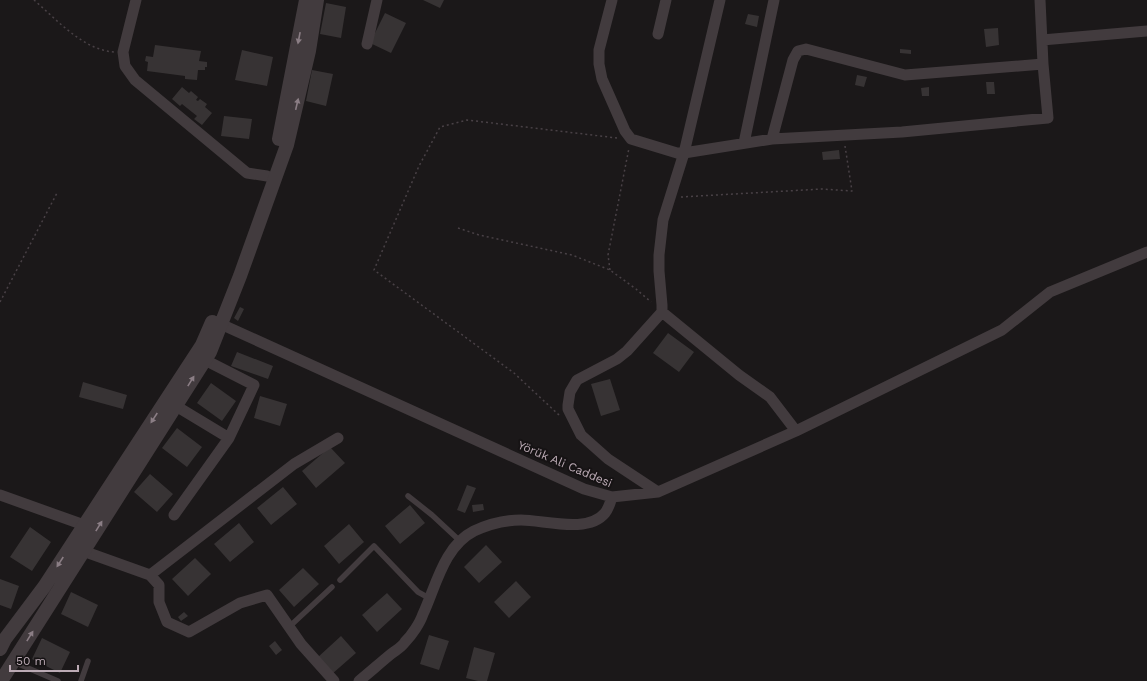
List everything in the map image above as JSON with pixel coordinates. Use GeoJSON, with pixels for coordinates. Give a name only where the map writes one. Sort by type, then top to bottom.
{"type":"FeatureCollection","features":[{"type":"Feature","properties":{"kind":"street"},"geometry":{"type":"LineString","coordinates":[[136,0],[124,52],[125,66],[135,80],[247,173],[267,176]]}},
{"type":"Feature","properties":{"kind":"street"},"geometry":{"type":"LineString","coordinates":[[1,681],[210,352],[217,322],[278,142],[306,0]]}},
{"type":"Feature","properties":{"kind":"street"},"geometry":{"type":"LineString","coordinates":[[0,649],[5,639],[44,587],[217,322],[240,276],[287,145],[309,51],[317,0]]}},
{"type":"Feature","properties":{"kind":"street"},"geometry":{"type":"LineString","coordinates":[[367,44],[377,0]]}},
{"type":"Feature","properties":{"kind":"street"},"geometry":{"type":"LineString","coordinates":[[612,0],[599,50],[600,71],[602,79],[625,131],[631,139],[684,153],[772,139],[902,132],[1048,118],[1040,0]]}},
{"type":"Feature","properties":{"kind":"street"},"geometry":{"type":"LineString","coordinates":[[658,34],[666,0]]}},
{"type":"Feature","properties":{"kind":"street"},"geometry":{"type":"LineString","coordinates":[[658,492],[608,459],[581,435],[568,409],[568,405],[570,392],[577,380],[616,359],[627,351],[662,312],[658,255],[663,220],[684,153],[720,0]]}},
{"type":"Feature","properties":{"kind":"street"},"geometry":{"type":"LineString","coordinates":[[744,143],[774,0]]}},
{"type":"Feature","properties":{"kind":"street"},"geometry":{"type":"LineString","coordinates":[[1042,40],[1147,31]]}},
{"type":"Feature","properties":{"kind":"street"},"geometry":{"type":"LineString","coordinates":[[772,139],[793,60],[798,51],[806,50],[905,75],[1044,64]]}},
{"type":"Feature","properties":{"kind":"street"},"geometry":{"type":"LineString","coordinates":[[612,497],[658,492],[796,431],[1002,330],[1050,292],[1146,254]]}},
{"type":"Feature","properties":{"kind":"street"},"geometry":{"type":"LineString","coordinates":[[662,312],[739,375],[770,397],[796,431]]}},
{"type":"Feature","properties":{"kind":"street","name":"Yörük Ali Caddesi"},"geometry":{"type":"LineString","coordinates":[[217,322],[584,489],[612,497],[605,514],[592,523],[581,525],[520,520],[499,522],[472,532],[460,541],[452,550],[443,566],[423,616],[405,643],[359,681]]}},
{"type":"Feature","properties":{"kind":"street"},"geometry":{"type":"LineString","coordinates":[[174,515],[229,438],[254,385],[204,360]]}},
{"type":"Feature","properties":{"kind":"street"},"geometry":{"type":"LineString","coordinates":[[176,406],[229,438]]}},
{"type":"Feature","properties":{"kind":"street"},"geometry":{"type":"LineString","coordinates":[[150,575],[294,464],[338,438]]}},
{"type":"Feature","properties":{"kind":"street"},"geometry":{"type":"LineString","coordinates":[[0,495],[84,525]]}},
{"type":"Feature","properties":{"kind":"street"},"geometry":{"type":"LineString","coordinates":[[83,551],[150,575],[159,585],[159,602],[167,622],[189,632],[240,603],[267,595],[302,644],[334,681]]}},
{"type":"Feature","properties":{"kind":"lane"},"geometry":{"type":"LineString","coordinates":[[408,496],[432,515],[460,541]]}},
{"type":"Feature","properties":{"kind":"lane"},"geometry":{"type":"LineString","coordinates":[[340,580],[374,546],[418,592],[429,598]]}},
{"type":"Feature","properties":{"kind":"lane"},"geometry":{"type":"LineString","coordinates":[[289,626],[332,587]]}},
{"type":"Feature","properties":{"kind":"lane"},"geometry":{"type":"LineString","coordinates":[[14,661],[58,681]]}},
{"type":"Feature","properties":{"kind":"lane"},"geometry":{"type":"LineString","coordinates":[[81,681],[88,661]]}},
{"type":"Feature","properties":{"kind":"path"},"geometry":{"type":"LineString","coordinates":[[34,0],[89,45],[108,52],[124,52]]}},
{"type":"Feature","properties":{"kind":"path"},"geometry":{"type":"LineString","coordinates":[[559,415],[514,373],[374,270],[419,166],[440,127],[467,120],[631,139],[608,254],[610,270]]}},
{"type":"Feature","properties":{"kind":"path"},"geometry":{"type":"LineString","coordinates":[[670,197],[822,189],[852,191],[843,135]]}},
{"type":"Feature","properties":{"kind":"path"},"geometry":{"type":"LineString","coordinates":[[0,302],[56,194]]}},
{"type":"Feature","properties":{"kind":"path"},"geometry":{"type":"LineString","coordinates":[[458,228],[479,235],[572,254],[610,270],[636,289],[662,312]]}},
{"type":"Feature","properties":{"kind":"building"},"geometry":{"type":"Polygon","coordinates":[[[423,0],[444,0],[440,8],[423,0]]]}},
{"type":"Feature","properties":{"kind":"building"},"geometry":{"type":"Polygon","coordinates":[[[326,3],[346,7],[341,38],[320,34],[326,3]]]}},
{"type":"Feature","properties":{"kind":"building"},"geometry":{"type":"Polygon","coordinates":[[[385,13],[406,23],[391,53],[370,43],[385,13]]]}},
{"type":"Feature","properties":{"kind":"building"},"geometry":{"type":"Polygon","coordinates":[[[748,14],[759,16],[757,27],[745,24],[748,14]]]}},
{"type":"Feature","properties":{"kind":"building"},"geometry":{"type":"Polygon","coordinates":[[[998,28],[999,45],[986,47],[984,29],[998,28]]]}},
{"type":"Feature","properties":{"kind":"building"},"geometry":{"type":"Polygon","coordinates":[[[155,45],[201,51],[199,61],[207,62],[207,67],[205,67],[205,70],[198,70],[197,80],[185,79],[185,76],[147,71],[148,62],[145,61],[146,56],[153,57],[155,45]]]}},
{"type":"Feature","properties":{"kind":"building"},"geometry":{"type":"Polygon","coordinates":[[[900,49],[911,50],[911,54],[900,53],[900,49]]]}},
{"type":"Feature","properties":{"kind":"building"},"geometry":{"type":"Polygon","coordinates":[[[242,50],[273,57],[267,86],[235,80],[242,50]]]}},
{"type":"Feature","properties":{"kind":"building"},"geometry":{"type":"Polygon","coordinates":[[[312,70],[333,74],[326,106],[306,101],[312,70]]]}},
{"type":"Feature","properties":{"kind":"building"},"geometry":{"type":"Polygon","coordinates":[[[857,75],[867,77],[864,87],[855,85],[857,75]]]}},
{"type":"Feature","properties":{"kind":"building"},"geometry":{"type":"Polygon","coordinates":[[[986,82],[994,82],[995,94],[987,94],[986,82]]]}},
{"type":"Feature","properties":{"kind":"building"},"geometry":{"type":"Polygon","coordinates":[[[182,87],[189,93],[191,91],[198,97],[196,100],[198,101],[200,99],[207,104],[205,107],[212,113],[202,125],[194,119],[197,116],[182,104],[180,106],[172,99],[182,87]]]}},
{"type":"Feature","properties":{"kind":"building"},"geometry":{"type":"Polygon","coordinates":[[[929,87],[929,96],[922,96],[921,88],[929,87]]]}},
{"type":"Feature","properties":{"kind":"building"},"geometry":{"type":"Polygon","coordinates":[[[224,116],[252,119],[249,139],[221,136],[224,116]]]}},
{"type":"Feature","properties":{"kind":"building"},"geometry":{"type":"Polygon","coordinates":[[[839,150],[840,159],[823,160],[822,152],[839,150]]]}},
{"type":"Feature","properties":{"kind":"building"},"geometry":{"type":"Polygon","coordinates":[[[240,307],[244,309],[238,321],[234,318],[240,307]]]}},
{"type":"Feature","properties":{"kind":"building"},"geometry":{"type":"Polygon","coordinates":[[[668,333],[694,352],[679,372],[653,353],[668,333]]]}},
{"type":"Feature","properties":{"kind":"building"},"geometry":{"type":"Polygon","coordinates":[[[237,352],[273,366],[268,379],[231,366],[237,352]]]}},
{"type":"Feature","properties":{"kind":"building"},"geometry":{"type":"Polygon","coordinates":[[[610,379],[620,410],[601,416],[591,384],[610,379]]]}},
{"type":"Feature","properties":{"kind":"building"},"geometry":{"type":"Polygon","coordinates":[[[83,382],[127,395],[123,409],[79,397],[83,382]]]}},
{"type":"Feature","properties":{"kind":"building"},"geometry":{"type":"Polygon","coordinates":[[[211,383],[236,401],[222,421],[197,403],[211,383]]]}},
{"type":"Feature","properties":{"kind":"building"},"geometry":{"type":"Polygon","coordinates":[[[260,396],[287,404],[280,426],[254,418],[260,396]]]}},
{"type":"Feature","properties":{"kind":"building"},"geometry":{"type":"Polygon","coordinates":[[[177,428],[202,447],[187,467],[162,448],[177,428]]]}},
{"type":"Feature","properties":{"kind":"building"},"geometry":{"type":"Polygon","coordinates":[[[330,447],[345,463],[316,488],[302,471],[330,447]]]}},
{"type":"Feature","properties":{"kind":"building"},"geometry":{"type":"Polygon","coordinates":[[[150,474],[173,494],[157,512],[134,492],[150,474]]]}},
{"type":"Feature","properties":{"kind":"building"},"geometry":{"type":"Polygon","coordinates":[[[467,485],[476,488],[465,513],[457,510],[467,485]]]}},
{"type":"Feature","properties":{"kind":"building"},"geometry":{"type":"Polygon","coordinates":[[[283,487],[297,504],[271,525],[257,508],[283,487]]]}},
{"type":"Feature","properties":{"kind":"building"},"geometry":{"type":"Polygon","coordinates":[[[483,504],[484,510],[473,512],[472,505],[483,504]]]}},
{"type":"Feature","properties":{"kind":"building"},"geometry":{"type":"Polygon","coordinates":[[[410,505],[425,523],[400,544],[385,526],[410,505]]]}},
{"type":"Feature","properties":{"kind":"building"},"geometry":{"type":"Polygon","coordinates":[[[239,523],[254,542],[230,562],[214,544],[239,523]]]}},
{"type":"Feature","properties":{"kind":"building"},"geometry":{"type":"Polygon","coordinates":[[[349,524],[364,542],[339,564],[324,546],[349,524]]]}},
{"type":"Feature","properties":{"kind":"building"},"geometry":{"type":"Polygon","coordinates":[[[30,527],[51,542],[32,571],[10,557],[30,527]]]}},
{"type":"Feature","properties":{"kind":"building"},"geometry":{"type":"Polygon","coordinates":[[[486,545],[502,562],[479,583],[464,567],[486,545]]]}},
{"type":"Feature","properties":{"kind":"building"},"geometry":{"type":"Polygon","coordinates":[[[195,558],[211,574],[188,596],[172,579],[195,558]]]}},
{"type":"Feature","properties":{"kind":"building"},"geometry":{"type":"Polygon","coordinates":[[[303,568],[319,584],[294,607],[279,590],[303,568]]]}},
{"type":"Feature","properties":{"kind":"building"},"geometry":{"type":"Polygon","coordinates":[[[0,579],[19,586],[11,609],[0,605],[0,579]]]}},
{"type":"Feature","properties":{"kind":"building"},"geometry":{"type":"Polygon","coordinates":[[[516,581],[531,597],[509,618],[494,602],[516,581]]]}},
{"type":"Feature","properties":{"kind":"building"},"geometry":{"type":"Polygon","coordinates":[[[71,592],[98,605],[88,627],[61,614],[71,592]]]}},
{"type":"Feature","properties":{"kind":"building"},"geometry":{"type":"Polygon","coordinates":[[[387,593],[402,609],[377,632],[362,615],[387,593]]]}},
{"type":"Feature","properties":{"kind":"building"},"geometry":{"type":"Polygon","coordinates":[[[184,612],[188,616],[181,621],[178,617],[184,612]]]}},
{"type":"Feature","properties":{"kind":"building"},"geometry":{"type":"Polygon","coordinates":[[[429,635],[449,641],[439,670],[420,664],[429,635]]]}},
{"type":"Feature","properties":{"kind":"building"},"geometry":{"type":"Polygon","coordinates":[[[341,636],[356,653],[332,674],[317,658],[341,636]]]}},
{"type":"Feature","properties":{"kind":"building"},"geometry":{"type":"Polygon","coordinates":[[[42,638],[70,652],[60,673],[32,659],[42,638]]]}},
{"type":"Feature","properties":{"kind":"building"},"geometry":{"type":"Polygon","coordinates":[[[275,641],[282,650],[276,655],[269,646],[275,641]]]}},
{"type":"Feature","properties":{"kind":"building"},"geometry":{"type":"Polygon","coordinates":[[[474,647],[495,653],[487,681],[478,681],[466,678],[474,647]]]}}]}
